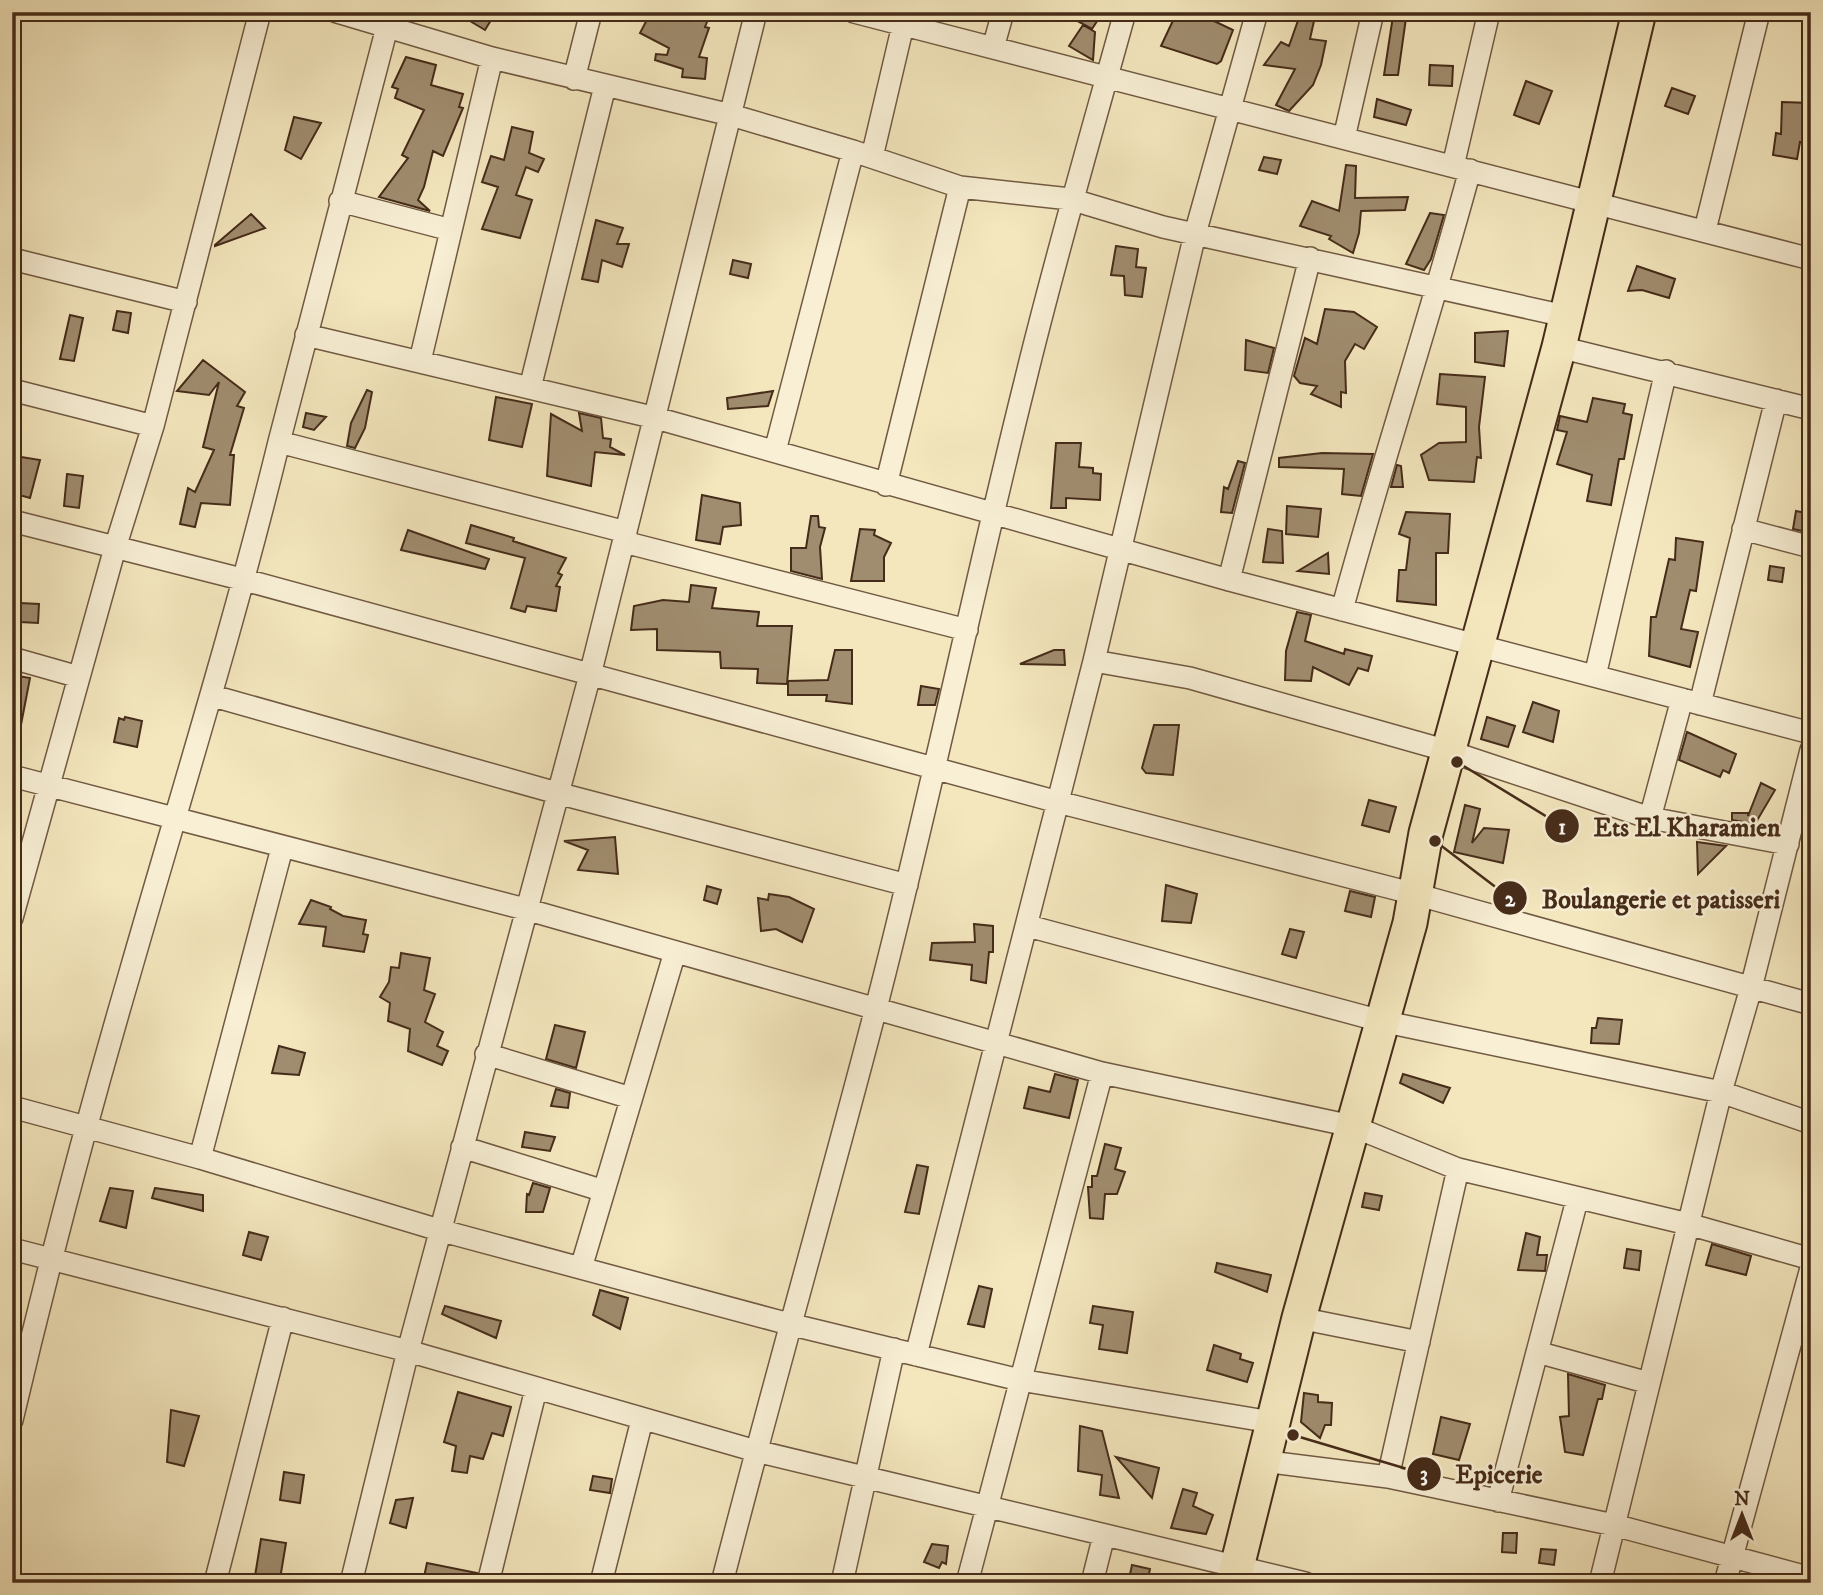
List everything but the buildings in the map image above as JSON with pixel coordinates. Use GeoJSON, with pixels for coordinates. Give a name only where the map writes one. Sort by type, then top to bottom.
{"type":"FeatureCollection","features":[{"type":"Feature","properties":{"kind":"main road"},"geometry":{"type":"LineString","coordinates":[[1235,1574],[1271,1422],[1410,923],[1426,834],[1562,331],[1639,12]]}},
{"type":"Feature","properties":{"kind":"street"},"geometry":{"type":"LineString","coordinates":[[12,918],[115,548],[153,426],[260,12]]}},
{"type":"Feature","properties":{"kind":"street"},"geometry":{"type":"LineString","coordinates":[[337,12],[389,20],[492,58],[731,115],[960,187],[1070,199],[1136,220],[1438,288],[1666,371],[1811,409]]}},
{"type":"Feature","properties":{"kind":"street"},"geometry":{"type":"LineString","coordinates":[[574,79],[591,12]]}},
{"type":"Feature","properties":{"kind":"street"},"geometry":{"type":"LineString","coordinates":[[351,1583],[439,1230],[590,675],[756,12]]}},
{"type":"Feature","properties":{"kind":"street"},"geometry":{"type":"LineString","coordinates":[[854,12],[893,19],[1107,78],[1705,230],[1811,260]]}},
{"type":"Feature","properties":{"kind":"street"},"geometry":{"type":"LineString","coordinates":[[993,48],[1003,12]]}},
{"type":"Feature","properties":{"kind":"street"},"geometry":{"type":"LineString","coordinates":[[722,1583],[789,1324],[876,1010],[1070,199],[1125,12]]}},
{"type":"Feature","properties":{"kind":"street"},"geometry":{"type":"LineString","coordinates":[[916,1355],[1028,926],[1122,549],[1195,234],[1257,12]]}},
{"type":"Feature","properties":{"kind":"street"},"geometry":{"type":"LineString","coordinates":[[1343,138],[1373,12]]}},
{"type":"Feature","properties":{"kind":"street"},"geometry":{"type":"LineString","coordinates":[[1342,610],[1383,457],[1438,288],[1489,12]]}},
{"type":"Feature","properties":{"kind":"street"},"geometry":{"type":"LineString","coordinates":[[1705,230],[1759,12]]}},
{"type":"Feature","properties":{"kind":"street"},"geometry":{"type":"LineString","coordinates":[[775,451],[862,154],[893,19]]}},
{"type":"Feature","properties":{"kind":"street"},"geometry":{"type":"LineString","coordinates":[[12,1420],[50,1258],[245,580],[340,201],[389,20]]}},
{"type":"Feature","properties":{"kind":"street"},"geometry":{"type":"LineString","coordinates":[[420,361],[492,58]]}},
{"type":"Feature","properties":{"kind":"street"},"geometry":{"type":"LineString","coordinates":[[530,388],[605,86]]}},
{"type":"Feature","properties":{"kind":"street"},"geometry":{"type":"LineString","coordinates":[[886,485],[960,187]]}},
{"type":"Feature","properties":{"kind":"street"},"geometry":{"type":"LineString","coordinates":[[340,201],[451,230]]}},
{"type":"Feature","properties":{"kind":"street"},"geometry":{"type":"LineString","coordinates":[[1229,580],[1310,258]]}},
{"type":"Feature","properties":{"kind":"street"},"geometry":{"type":"LineString","coordinates":[[12,259],[186,302]]}},
{"type":"Feature","properties":{"kind":"street"},"geometry":{"type":"LineString","coordinates":[[306,335],[656,418],[1229,580],[1811,733]]}},
{"type":"Feature","properties":{"kind":"street"},"geometry":{"type":"LineString","coordinates":[[1595,676],[1666,371]]}},
{"type":"Feature","properties":{"kind":"street"},"geometry":{"type":"LineString","coordinates":[[12,390],[153,426]]}},
{"type":"Feature","properties":{"kind":"street"},"geometry":{"type":"LineString","coordinates":[[1650,818],[1691,701],[1743,529],[1776,400]]}},
{"type":"Feature","properties":{"kind":"street"},"geometry":{"type":"LineString","coordinates":[[279,442],[967,630]]}},
{"type":"Feature","properties":{"kind":"street"},"geometry":{"type":"LineString","coordinates":[[12,521],[245,580],[1058,802],[1415,894],[1811,1004]]}},
{"type":"Feature","properties":{"kind":"street"},"geometry":{"type":"LineString","coordinates":[[1743,529],[1811,547]]}},
{"type":"Feature","properties":{"kind":"street"},"geometry":{"type":"LineString","coordinates":[[12,658],[79,677]]}},
{"type":"Feature","properties":{"kind":"street"},"geometry":{"type":"LineString","coordinates":[[1094,661],[1190,678],[1448,751],[1650,818],[1788,844]]}},
{"type":"Feature","properties":{"kind":"street"},"geometry":{"type":"LineString","coordinates":[[213,696],[557,793],[907,885]]}},
{"type":"Feature","properties":{"kind":"street"},"geometry":{"type":"LineString","coordinates":[[1600,1583],[1721,1092],[1751,988],[1811,750]]}},
{"type":"Feature","properties":{"kind":"street"},"geometry":{"type":"LineString","coordinates":[[12,776],[525,909],[1102,1073],[1352,1126],[1458,1169],[1577,1200],[1688,1224],[1811,1259]]}},
{"type":"Feature","properties":{"kind":"street"},"geometry":{"type":"LineString","coordinates":[[200,1158],[282,848]]}},
{"type":"Feature","properties":{"kind":"street"},"geometry":{"type":"LineString","coordinates":[[1028,926],[1381,1021],[1721,1092],[1811,1123]]}},
{"type":"Feature","properties":{"kind":"street"},"geometry":{"type":"LineString","coordinates":[[580,1268],[675,952]]}},
{"type":"Feature","properties":{"kind":"street"},"geometry":{"type":"LineString","coordinates":[[486,1054],[631,1098]]}},
{"type":"Feature","properties":{"kind":"street"},"geometry":{"type":"LineString","coordinates":[[967,1583],[985,1506],[1102,1073]]}},
{"type":"Feature","properties":{"kind":"street"},"geometry":{"type":"LineString","coordinates":[[12,1107],[200,1158],[439,1230],[789,1324],[1020,1380],[1271,1422]]}},
{"type":"Feature","properties":{"kind":"street"},"geometry":{"type":"LineString","coordinates":[[462,1147],[604,1191]]}},
{"type":"Feature","properties":{"kind":"street"},"geometry":{"type":"LineString","coordinates":[[1388,1477],[1458,1169]]}},
{"type":"Feature","properties":{"kind":"street"},"geometry":{"type":"LineString","coordinates":[[1498,1500],[1577,1200]]}},
{"type":"Feature","properties":{"kind":"street"},"geometry":{"type":"LineString","coordinates":[[12,1249],[408,1351],[756,1451],[1104,1535],[1235,1574],[1305,1583]]}},
{"type":"Feature","properties":{"kind":"street"},"geometry":{"type":"LineString","coordinates":[[1725,1583],[1811,1268]]}},
{"type":"Feature","properties":{"kind":"street"},"geometry":{"type":"LineString","coordinates":[[215,1583],[283,1318]]}},
{"type":"Feature","properties":{"kind":"street"},"geometry":{"type":"LineString","coordinates":[[1299,1318],[1419,1342]]}},
{"type":"Feature","properties":{"kind":"street"},"geometry":{"type":"LineString","coordinates":[[842,1583],[894,1349]]}},
{"type":"Feature","properties":{"kind":"street"},"geometry":{"type":"LineString","coordinates":[[1537,1352],[1649,1383]]}},
{"type":"Feature","properties":{"kind":"street"},"geometry":{"type":"LineString","coordinates":[[488,1583],[536,1389]]}},
{"type":"Feature","properties":{"kind":"street"},"geometry":{"type":"LineString","coordinates":[[601,1583],[642,1420]]}},
{"type":"Feature","properties":{"kind":"street"},"geometry":{"type":"LineString","coordinates":[[1262,1461],[1388,1477],[1498,1500],[1614,1525],[1811,1578]]}},
{"type":"Feature","properties":{"kind":"street"},"geometry":{"type":"LineString","coordinates":[[1092,1583],[1104,1535]]}},
{"type":"Feature","properties":{"kind":"place","name":"Ets El Kharamien"},"geometry":{"type":"Point","coordinates":[1457,762]}},
{"type":"Feature","properties":{"kind":"place","name":"Boulangerie et patisseri"},"geometry":{"type":"Point","coordinates":[1435,841]}},
{"type":"Feature","properties":{"kind":"place","name":"Epicerie"},"geometry":{"type":"Point","coordinates":[1293,1435]}}]}
